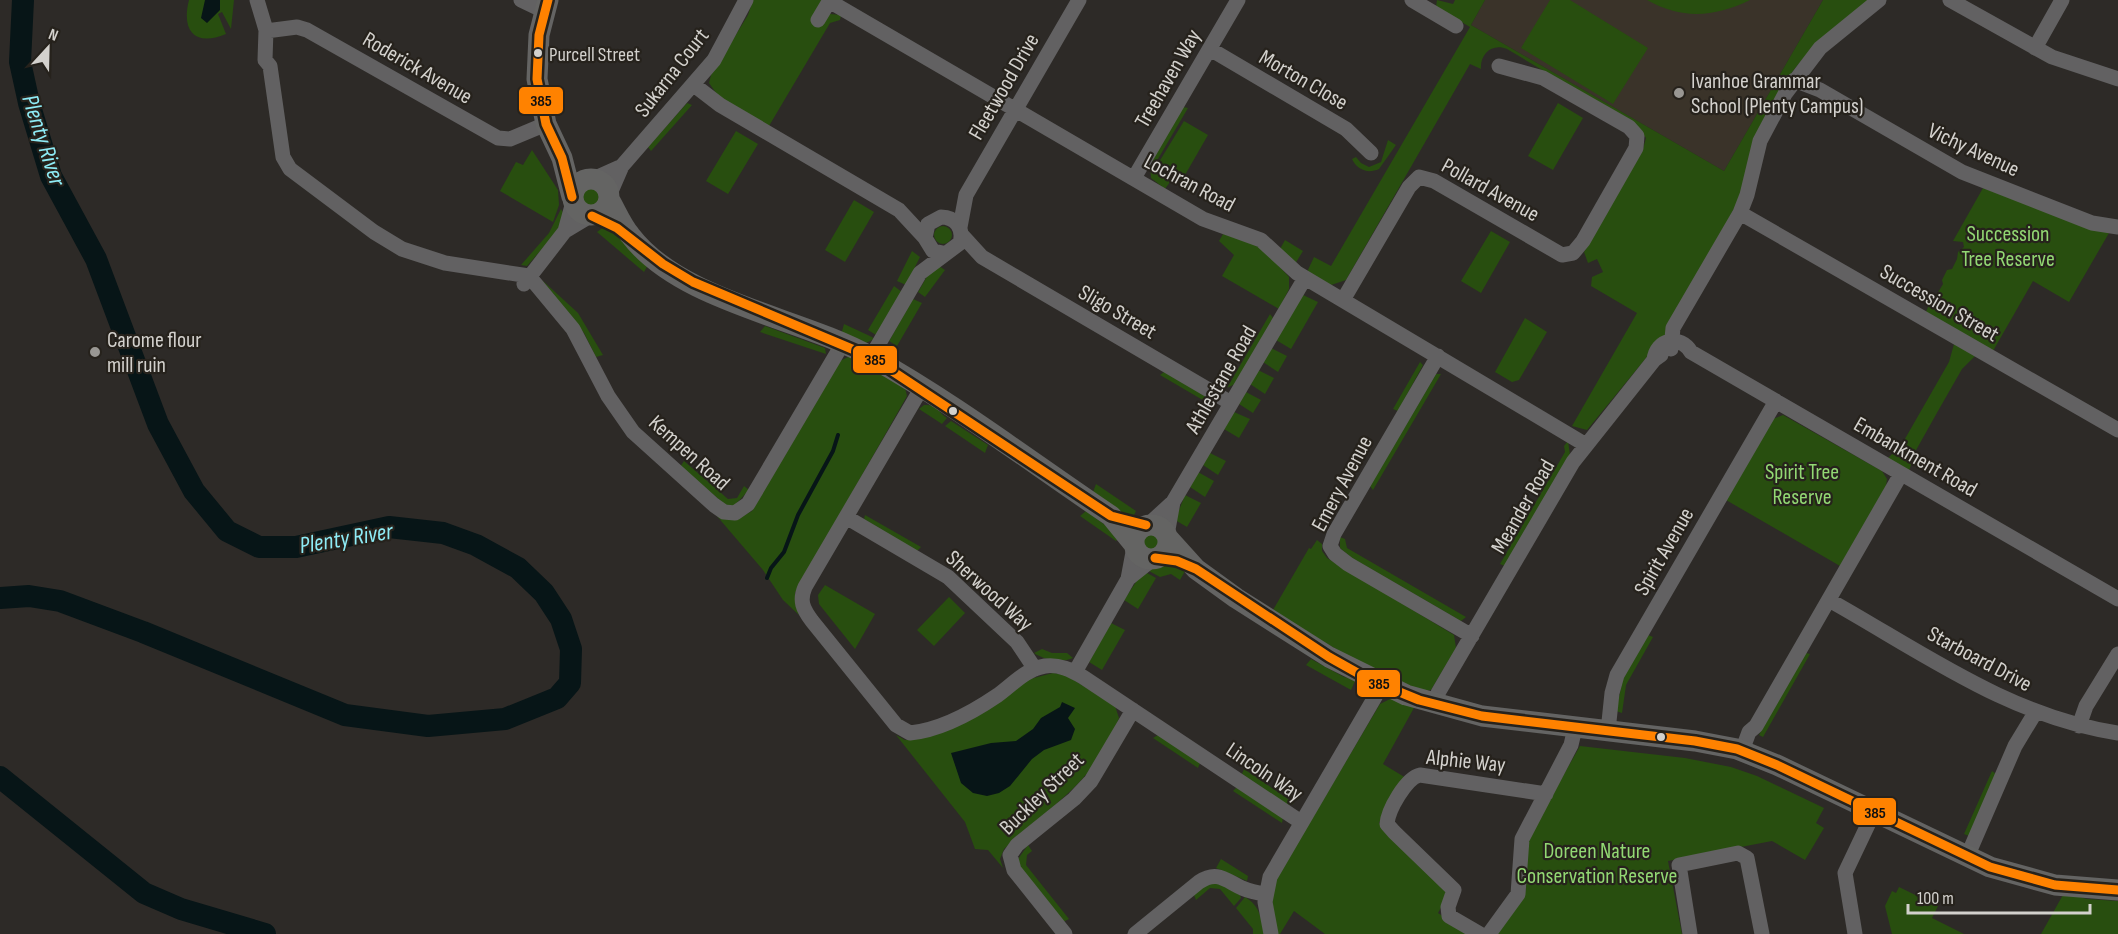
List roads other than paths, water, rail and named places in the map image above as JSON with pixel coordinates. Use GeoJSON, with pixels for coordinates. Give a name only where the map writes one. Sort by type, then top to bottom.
{"type":"FeatureCollection","features":[{"type":"Feature","properties":{"kind":"street","name":"Kempen Road"},"geometry":{"type":"LineString","coordinates":[[257,0],[270,30]]}},
{"type":"Feature","properties":{"kind":"street","name":"Kempen Road"},"geometry":{"type":"LineString","coordinates":[[263,0],[270,30],[265,60],[270,66],[283,157],[290,169],[374,232],[402,249],[425,258],[494,272],[500,277],[526,280],[542,301],[551,305],[578,338],[608,396],[633,432],[714,505],[728,513],[739,512],[750,501],[843,343]]}},
{"type":"Feature","properties":{"kind":"street"},"geometry":{"type":"LineString","coordinates":[[521,0],[546,5],[537,46],[536,68],[540,102],[546,124],[562,158],[572,200],[579,212],[628,233],[655,258],[697,284],[752,309],[843,343],[872,357],[1111,516],[1157,531],[1196,569],[1306,643],[1382,685],[1482,716],[1702,742],[1745,752],[1967,857],[2010,873],[2055,885],[2118,890]]}},
{"type":"Feature","properties":{"kind":"street","name":"Sukarna Court"},"geometry":{"type":"LineString","coordinates":[[609,197],[622,166],[694,85],[719,52],[746,0]]}},
{"type":"Feature","properties":{"kind":"street","name":"Lochran Road"},"geometry":{"type":"LineString","coordinates":[[818,20],[829,0],[1210,223],[1261,240],[1290,268],[1305,278],[1586,445]]}},
{"type":"Feature","properties":{"kind":"street","name":"Fleetwood Drive"},"geometry":{"type":"LineString","coordinates":[[939,217],[966,195],[1080,0]]}},
{"type":"Feature","properties":{"kind":"street","name":"Treehaven Way"},"geometry":{"type":"LineString","coordinates":[[1134,178],[1238,0]]}},
{"type":"Feature","properties":{"kind":"street"},"geometry":{"type":"LineString","coordinates":[[1412,0],[1456,26]]}},
{"type":"Feature","properties":{"kind":"street","name":"Meander Road"},"geometry":{"type":"LineString","coordinates":[[1438,701],[1472,636],[1566,474],[1586,445],[1654,360],[1660,345],[1677,346],[1673,328],[1740,213],[1747,195],[1760,141],[1797,76],[1827,42],[1879,0]]}},
{"type":"Feature","properties":{"kind":"street"},"geometry":{"type":"LineString","coordinates":[[1950,0],[2035,48],[2076,67],[2118,80]]}},
{"type":"Feature","properties":{"kind":"street"},"geometry":{"type":"LineString","coordinates":[[2035,48],[2062,0]]}},
{"type":"Feature","properties":{"kind":"street","name":"Roderick Avenue"},"geometry":{"type":"LineString","coordinates":[[270,30],[297,27],[307,30],[498,138],[510,139],[546,124]]}},
{"type":"Feature","properties":{"kind":"street","name":"Morton Close"},"geometry":{"type":"LineString","coordinates":[[1210,49],[1346,129],[1371,153]]}},
{"type":"Feature","properties":{"kind":"street","name":"Pollard Avenue"},"geometry":{"type":"LineString","coordinates":[[1342,300],[1409,187],[1419,177],[1434,181],[1555,252],[1566,256],[1573,253],[1583,242],[1636,148],[1637,136],[1629,127],[1543,78],[1499,66]]}},
{"type":"Feature","properties":{"kind":"street","name":"Vichy Avenue"},"geometry":{"type":"LineString","coordinates":[[1797,76],[1813,82],[1820,90],[1962,172],[2092,223],[2118,227]]}},
{"type":"Feature","properties":{"kind":"street"},"geometry":{"type":"LineString","coordinates":[[694,85],[720,105],[899,210],[933,250],[945,253]]}},
{"type":"Feature","properties":{"kind":"street"},"geometry":{"type":"LineString","coordinates":[[562,158],[591,179],[604,184],[628,233]]}},
{"type":"Feature","properties":{"kind":"street","name":"Sukarna Court"},"geometry":{"type":"LineString","coordinates":[[591,179],[622,166]]}},
{"type":"Feature","properties":{"kind":"street"},"geometry":{"type":"LineString","coordinates":[[566,231],[576,186],[591,179]]}},
{"type":"Feature","properties":{"kind":"street","name":"Fleetwood Drive"},"geometry":{"type":"LineString","coordinates":[[960,231],[966,195]]}},
{"type":"Feature","properties":{"kind":"street"},"geometry":{"type":"LineString","coordinates":[[526,280],[566,231],[604,210],[609,197]]}},
{"type":"Feature","properties":{"kind":"street"},"geometry":{"type":"LineString","coordinates":[[899,210],[951,219],[960,231],[960,243],[920,273]]}},
{"type":"Feature","properties":{"kind":"street","name":"Succession Street"},"geometry":{"type":"LineString","coordinates":[[1740,213],[2116,424]]}},
{"type":"Feature","properties":{"kind":"street"},"geometry":{"type":"LineString","coordinates":[[872,357],[920,273],[926,228],[939,217]]}},
{"type":"Feature","properties":{"kind":"street","name":"Sligo Street"},"geometry":{"type":"LineString","coordinates":[[960,231],[982,257],[1232,403]]}},
{"type":"Feature","properties":{"kind":"street","name":"Sligo Street"},"geometry":{"type":"LineString","coordinates":[[945,253],[982,257]]}},
{"type":"Feature","properties":{"kind":"street","name":"Athlestane Road"},"geometry":{"type":"LineString","coordinates":[[1157,531],[1305,278]]}},
{"type":"Feature","properties":{"kind":"street","name":"Embankment Road"},"geometry":{"type":"LineString","coordinates":[[1677,346],[2118,599]]}},
{"type":"Feature","properties":{"kind":"street","name":"Emery Avenue"},"geometry":{"type":"LineString","coordinates":[[1438,356],[1334,534],[1330,546],[1335,554],[1348,564],[1472,636]]}},
{"type":"Feature","properties":{"kind":"street"},"geometry":{"type":"LineString","coordinates":[[921,389],[805,587],[802,604],[812,621],[900,729],[914,733],[964,715],[1035,669]]}},
{"type":"Feature","properties":{"kind":"street","name":"Spirit Avenue"},"geometry":{"type":"LineString","coordinates":[[1608,731],[1612,693],[1617,675],[1776,401]]}},
{"type":"Feature","properties":{"kind":"street"},"geometry":{"type":"LineString","coordinates":[[1745,752],[1749,732],[1756,726],[1901,474]]}},
{"type":"Feature","properties":{"kind":"street"},"geometry":{"type":"LineString","coordinates":[[1111,516],[1142,556],[1177,561],[1196,569]]}},
{"type":"Feature","properties":{"kind":"street","name":"Sherwood Way"},"geometry":{"type":"LineString","coordinates":[[846,517],[948,577],[1017,642],[1035,669]]}},
{"type":"Feature","properties":{"kind":"street"},"geometry":{"type":"LineString","coordinates":[[1075,672],[1128,579],[1136,532],[1157,531]]}},
{"type":"Feature","properties":{"kind":"street"},"geometry":{"type":"LineString","coordinates":[[1128,579],[1164,553],[1157,531]]}},
{"type":"Feature","properties":{"kind":"street","name":"Starboard Drive"},"geometry":{"type":"LineString","coordinates":[[1829,600],[1983,688],[2030,711],[2084,727],[2118,733]]}},
{"type":"Feature","properties":{"kind":"street"},"geometry":{"type":"LineString","coordinates":[[2084,727],[2098,689],[2118,654]]}},
{"type":"Feature","properties":{"kind":"street","name":"Lincoln Way"},"geometry":{"type":"LineString","coordinates":[[1035,669],[1053,666],[1075,672],[1301,822]]}},
{"type":"Feature","properties":{"kind":"street"},"geometry":{"type":"LineString","coordinates":[[1270,934],[1265,894],[1270,877],[1382,685]]}},
{"type":"Feature","properties":{"kind":"street","name":"Buckley Street"},"geometry":{"type":"LineString","coordinates":[[1065,934],[1014,870],[1010,855],[1017,845],[1074,799],[1091,781],[1133,710]]}},
{"type":"Feature","properties":{"kind":"street"},"geometry":{"type":"LineString","coordinates":[[1967,857],[2030,711]]}},
{"type":"Feature","properties":{"kind":"street"},"geometry":{"type":"LineString","coordinates":[[1489,934],[1495,930],[1520,890],[1522,839],[1571,746],[1575,728]]}},
{"type":"Feature","properties":{"kind":"street","name":"Alphie Way"},"geometry":{"type":"LineString","coordinates":[[1480,934],[1449,915],[1448,907],[1455,890],[1394,832],[1387,824],[1388,816],[1411,779],[1420,775],[1546,794]]}},
{"type":"Feature","properties":{"kind":"street"},"geometry":{"type":"LineString","coordinates":[[1856,934],[1845,873],[1874,812]]}},
{"type":"Feature","properties":{"kind":"street"},"geometry":{"type":"LineString","coordinates":[[1690,934],[1679,865],[1738,853],[1747,858],[1762,934]]}},
{"type":"Feature","properties":{"kind":"street"},"geometry":{"type":"LineString","coordinates":[[1135,934],[1210,875],[1219,875],[1241,888],[1265,894]]}},
{"type":"Feature","properties":{"kind":"waterway","name":"Plenty River"},"geometry":{"type":"LineString","coordinates":[[0,598],[29,596],[60,601],[143,632],[345,715],[428,726],[505,719],[557,698],[570,683],[571,649],[561,619],[544,593],[518,568],[476,545],[443,533],[389,527],[296,547],[259,547],[227,531],[194,491],[158,424],[96,259],[51,176],[29,103],[20,62],[23,0]]}},
{"type":"Feature","properties":{"kind":"waterway"},"geometry":{"type":"LineString","coordinates":[[767,578],[771,568],[784,552],[798,515],[833,451],[838,435]]}},
{"type":"Feature","properties":{"kind":"waterway","name":"Plenty River"},"geometry":{"type":"LineString","coordinates":[[0,777],[144,893],[181,909],[265,934]]}},
{"type":"Feature","properties":{"kind":"place","name":"Purcell Street"},"geometry":{"type":"Point","coordinates":[538,53]}},
{"type":"Feature","properties":{"kind":"place","name":"Ivanhoe Grammar School (Plenty Campus)"},"geometry":{"type":"Point","coordinates":[1679,93]}},
{"type":"Feature","properties":{"kind":"place","name":"Carome flour mill ruin"},"geometry":{"type":"Point","coordinates":[95,352]}},
{"type":"Feature","properties":{"kind":"park label","name":"Succession Tree Reserve"},"geometry":{"type":"Point","coordinates":[2008,246]}},
{"type":"Feature","properties":{"kind":"park label","name":"Spirit Tree Reserve"},"geometry":{"type":"Point","coordinates":[1802,484]}},
{"type":"Feature","properties":{"kind":"park label","name":"Doreen Nature Conservation Reserve"},"geometry":{"type":"Point","coordinates":[1597,862]}}]}
